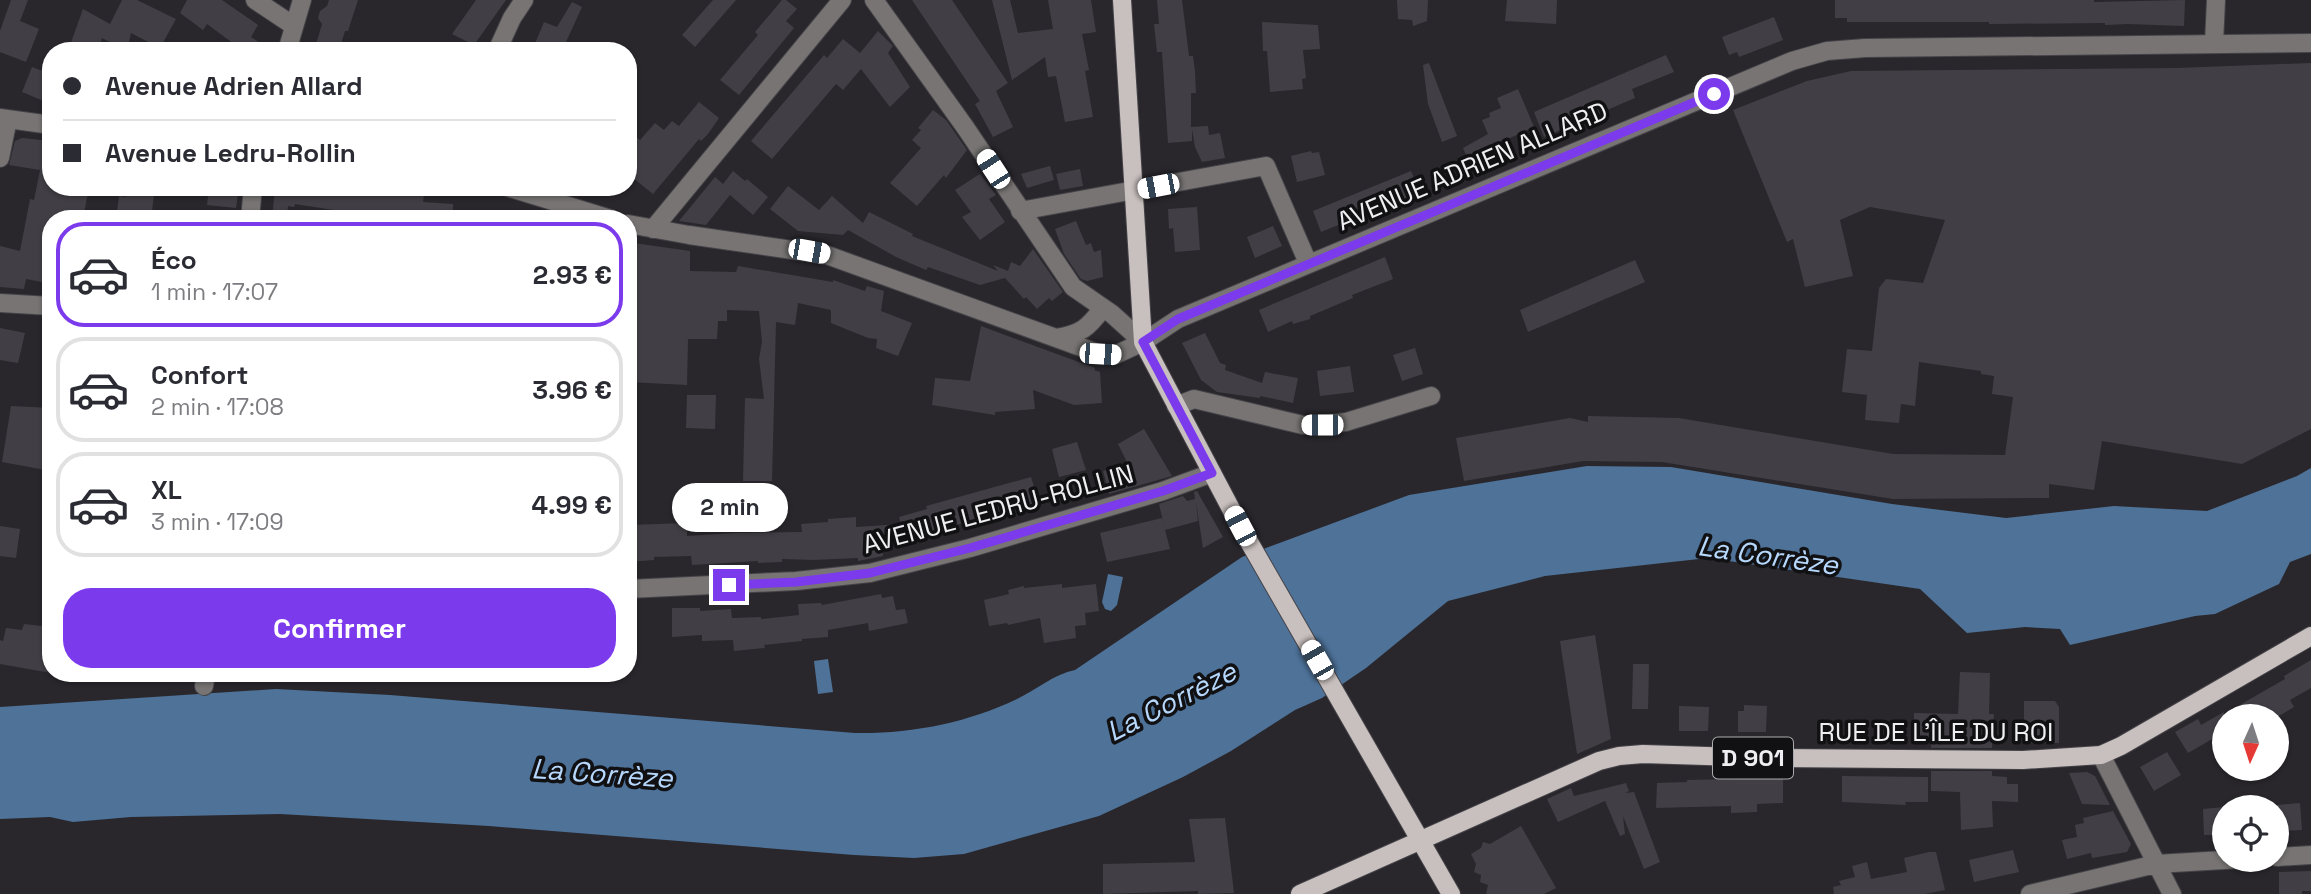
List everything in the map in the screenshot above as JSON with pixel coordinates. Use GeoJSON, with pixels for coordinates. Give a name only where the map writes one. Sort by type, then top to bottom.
{"type":"FeatureCollection","features":[{"type":"Feature","properties":{"kind":"main road"},"geometry":{"type":"LineString","coordinates":[[1122,0],[1143,342],[1240,526],[1451,894]]}},
{"type":"Feature","properties":{"kind":"main road","name":"RUE DE L'ÎLE DU ROI"},"geometry":{"type":"LineString","coordinates":[[1421,840],[1599,761],[1619,756],[1643,754],[1821,759],[2023,760],[2101,755],[2120,747],[2311,636]]}},
{"type":"Feature","properties":{"kind":"main road","name":"D 901"},"geometry":{"type":"LineString","coordinates":[[1300,894],[1421,840]]}},
{"type":"Feature","properties":{"kind":"street"},"geometry":{"type":"LineString","coordinates":[[255,0],[294,26]]}},
{"type":"Feature","properties":{"kind":"street"},"geometry":{"type":"LineString","coordinates":[[290,42],[302,0]]}},
{"type":"Feature","properties":{"kind":"street"},"geometry":{"type":"LineString","coordinates":[[501,42],[524,0]]}},
{"type":"Feature","properties":{"kind":"street"},"geometry":{"type":"LineString","coordinates":[[653,229],[842,0]]}},
{"type":"Feature","properties":{"kind":"street"},"geometry":{"type":"LineString","coordinates":[[874,0],[965,127],[1073,287],[1143,342]]}},
{"type":"Feature","properties":{"kind":"street"},"geometry":{"type":"LineString","coordinates":[[2214,43],[2216,0]]}},
{"type":"Feature","properties":{"kind":"street","name":"AVENUE ADRIEN ALLARD"},"geometry":{"type":"LineString","coordinates":[[637,226],[827,255],[1100,354],[1115,355],[1143,342],[1178,319],[1308,263],[1793,61],[1827,51],[1865,48],[2311,43]]}},
{"type":"Feature","properties":{"kind":"street"},"geometry":{"type":"LineString","coordinates":[[0,158],[4,119],[42,124]]}},
{"type":"Feature","properties":{"kind":"street"},"geometry":{"type":"LineString","coordinates":[[1020,211],[1266,166],[1308,263]]}},
{"type":"Feature","properties":{"kind":"street"},"geometry":{"type":"LineString","coordinates":[[532,196],[572,210]]}},
{"type":"Feature","properties":{"kind":"street"},"geometry":{"type":"LineString","coordinates":[[0,303],[42,305]]}},
{"type":"Feature","properties":{"kind":"street"},"geometry":{"type":"LineString","coordinates":[[1056,338],[1077,335],[1091,324],[1103,308]]}},
{"type":"Feature","properties":{"kind":"street"},"geometry":{"type":"LineString","coordinates":[[1176,406],[1194,399],[1303,425],[1322,425],[1356,419],[1431,396]]}},
{"type":"Feature","properties":{"kind":"street","name":"AVENUE LEDRU-ROLLIN"},"geometry":{"type":"LineString","coordinates":[[637,589],[796,582],[870,573],[970,548],[1163,491],[1212,473]]}},
{"type":"Feature","properties":{"kind":"street"},"geometry":{"type":"LineString","coordinates":[[2101,755],[2172,894]]}},
{"type":"Feature","properties":{"kind":"street"},"geometry":{"type":"LineString","coordinates":[[2289,856],[2311,855]]}},
{"type":"Feature","properties":{"kind":"street"},"geometry":{"type":"LineString","coordinates":[[2030,894],[2156,864],[2212,861]]}},
{"type":"Feature","properties":{"kind":"water","name":"La Corrèze"},"geometry":{"type":"Polygon","coordinates":[[[1587,466],[1671,467],[1892,504],[2006,518],[2114,506],[2207,511],[2311,468],[2311,554],[2290,562],[2279,584],[2215,614],[2195,616],[2070,645],[2060,629],[2025,627],[1967,633],[1920,589],[1708,558],[1545,576],[1448,601],[1366,668],[1322,698],[1295,710],[1231,751],[1183,777],[1099,816],[964,854],[914,858],[854,855],[489,826],[280,814],[131,817],[73,822],[50,817],[0,819],[0,707],[276,689],[390,695],[855,733],[917,729],[958,721],[998,707],[1075,670],[1242,557],[1409,495],[1587,466]]]}},
{"type":"Feature","properties":{"kind":"water"},"geometry":{"type":"Polygon","coordinates":[[[1108,574],[1123,577],[1117,605],[1111,611],[1105,609],[1102,602],[1108,574]]]}},
{"type":"Feature","properties":{"kind":"water"},"geometry":{"type":"Polygon","coordinates":[[[828,659],[833,692],[818,694],[814,661],[828,659]]]}},
{"type":"Feature","properties":{"kind":"building"},"geometry":{"type":"Polygon","coordinates":[[[11,0],[28,0],[20,21],[39,29],[26,62],[0,52],[0,31],[11,0]]]}},
{"type":"Feature","properties":{"kind":"building"},"geometry":{"type":"Polygon","coordinates":[[[122,0],[137,0],[176,19],[163,42],[148,42],[131,33],[129,42],[110,42],[102,38],[101,42],[71,42],[83,9],[110,24],[122,0]]]}},
{"type":"Feature","properties":{"kind":"building"},"geometry":{"type":"Polygon","coordinates":[[[187,0],[222,0],[258,25],[251,37],[258,42],[231,42],[207,24],[203,30],[180,13],[187,0]]]}},
{"type":"Feature","properties":{"kind":"building"},"geometry":{"type":"Polygon","coordinates":[[[329,0],[358,0],[342,42],[317,42],[322,24],[318,18],[320,11],[327,6],[329,0]]]}},
{"type":"Feature","properties":{"kind":"building"},"geometry":{"type":"Polygon","coordinates":[[[476,0],[506,0],[476,42],[468,42],[452,34],[476,0]]]}},
{"type":"Feature","properties":{"kind":"building"},"geometry":{"type":"Polygon","coordinates":[[[713,0],[736,0],[695,47],[682,35],[713,0]]]}},
{"type":"Feature","properties":{"kind":"building"},"geometry":{"type":"Polygon","coordinates":[[[782,0],[797,9],[786,21],[794,28],[739,95],[720,80],[758,35],[755,32],[782,0]]]}},
{"type":"Feature","properties":{"kind":"building"},"geometry":{"type":"Polygon","coordinates":[[[912,0],[952,0],[1008,83],[996,91],[1013,127],[993,137],[975,104],[980,101],[912,0]]]}},
{"type":"Feature","properties":{"kind":"building"},"geometry":{"type":"Polygon","coordinates":[[[992,0],[1010,0],[1018,33],[1053,29],[1048,0],[1091,0],[1096,32],[1082,34],[1089,70],[1085,71],[1093,117],[1065,122],[1056,76],[1048,77],[1045,57],[1012,80],[992,0]]]}},
{"type":"Feature","properties":{"kind":"building"},"geometry":{"type":"Polygon","coordinates":[[[1157,0],[1182,0],[1189,56],[1193,56],[1195,71],[1196,93],[1191,93],[1191,127],[1208,126],[1209,135],[1220,133],[1225,158],[1202,162],[1195,147],[1192,129],[1192,141],[1168,143],[1162,52],[1157,52],[1154,24],[1159,24],[1157,0]]]}},
{"type":"Feature","properties":{"kind":"building"},"geometry":{"type":"Polygon","coordinates":[[[1397,0],[1428,0],[1427,21],[1413,26],[1412,20],[1398,19],[1397,0]]]}},
{"type":"Feature","properties":{"kind":"building"},"geometry":{"type":"Polygon","coordinates":[[[1507,0],[1557,0],[1556,24],[1505,21],[1507,0]]]}},
{"type":"Feature","properties":{"kind":"building"},"geometry":{"type":"Polygon","coordinates":[[[1835,0],[2185,0],[2184,26],[1847,22],[1847,18],[1835,18],[1835,0]]]}},
{"type":"Feature","properties":{"kind":"building"},"geometry":{"type":"Polygon","coordinates":[[[572,2],[582,7],[566,42],[536,42],[544,22],[557,27],[572,2]]]}},
{"type":"Feature","properties":{"kind":"building"},"geometry":{"type":"Polygon","coordinates":[[[1774,17],[1783,40],[1739,57],[1737,52],[1729,55],[1722,37],[1774,17]]]}},
{"type":"Feature","properties":{"kind":"building"},"geometry":{"type":"Polygon","coordinates":[[[1262,22],[1318,25],[1320,49],[1303,50],[1306,78],[1302,79],[1303,89],[1270,92],[1267,51],[1263,51],[1262,22]]]}},
{"type":"Feature","properties":{"kind":"building"},"geometry":{"type":"Polygon","coordinates":[[[878,31],[893,46],[888,53],[910,87],[890,107],[861,69],[843,90],[836,84],[772,159],[751,141],[824,55],[827,58],[843,39],[860,53],[878,31]]]}},
{"type":"Feature","properties":{"kind":"building"},"geometry":{"type":"Polygon","coordinates":[[[1666,55],[1674,72],[1632,89],[1635,98],[1544,137],[1534,112],[1666,55]]]}},
{"type":"Feature","properties":{"kind":"building"},"geometry":{"type":"Polygon","coordinates":[[[1429,63],[1457,136],[1442,142],[1428,104],[1423,65],[1429,63]]]}},
{"type":"Feature","properties":{"kind":"building"},"geometry":{"type":"Polygon","coordinates":[[[2311,63],[2311,429],[2242,464],[2102,441],[2094,490],[2049,484],[2049,498],[1893,499],[1662,462],[1583,461],[1464,481],[1456,438],[1570,418],[1588,422],[1588,416],[1679,418],[1893,454],[2005,455],[2013,397],[1992,394],[1994,376],[1981,374],[1981,371],[1919,362],[1915,406],[1901,404],[1899,423],[1865,420],[1867,395],[1842,392],[1847,349],[1872,351],[1879,288],[1886,279],[1923,283],[1945,220],[1870,207],[1840,220],[1853,276],[1805,287],[1793,239],[1787,242],[1733,110],[1807,81],[1851,71],[2177,68],[2311,63]]]}},
{"type":"Feature","properties":{"kind":"building"},"geometry":{"type":"Polygon","coordinates":[[[32,67],[42,71],[42,100],[22,92],[32,67]]]}},
{"type":"Feature","properties":{"kind":"building"},"geometry":{"type":"Polygon","coordinates":[[[1518,89],[1534,127],[1501,142],[1507,156],[1473,171],[1463,148],[1488,134],[1482,120],[1490,117],[1489,113],[1501,108],[1497,98],[1518,89]]]}},
{"type":"Feature","properties":{"kind":"building"},"geometry":{"type":"Polygon","coordinates":[[[699,102],[719,118],[708,134],[701,141],[699,139],[653,194],[637,181],[637,138],[640,140],[655,123],[664,130],[672,121],[679,126],[699,102]]]}},
{"type":"Feature","properties":{"kind":"building"},"geometry":{"type":"Polygon","coordinates":[[[933,110],[946,120],[967,150],[946,178],[944,175],[917,206],[890,183],[921,148],[912,140],[933,110]]]}},
{"type":"Feature","properties":{"kind":"building"},"geometry":{"type":"Polygon","coordinates":[[[22,138],[42,140],[42,196],[87,196],[85,210],[42,210],[42,282],[26,279],[24,289],[0,287],[0,246],[20,251],[30,199],[34,200],[40,170],[9,165],[15,141],[22,138]]]}},
{"type":"Feature","properties":{"kind":"building"},"geometry":{"type":"Polygon","coordinates":[[[1311,151],[1319,152],[1325,175],[1297,182],[1291,156],[1311,151]]]}},
{"type":"Feature","properties":{"kind":"building"},"geometry":{"type":"Polygon","coordinates":[[[1050,166],[1054,180],[1027,188],[1021,174],[1050,166]]]}},
{"type":"Feature","properties":{"kind":"building"},"geometry":{"type":"Polygon","coordinates":[[[1080,169],[1083,186],[1060,190],[1056,174],[1080,169]]]}},
{"type":"Feature","properties":{"kind":"building"},"geometry":{"type":"Polygon","coordinates":[[[733,171],[768,197],[753,215],[730,195],[706,225],[679,221],[715,177],[723,184],[733,171]]]}},
{"type":"Feature","properties":{"kind":"building"},"geometry":{"type":"Polygon","coordinates":[[[1411,171],[1417,185],[1407,189],[1410,196],[1321,232],[1313,211],[1411,171]]]}},
{"type":"Feature","properties":{"kind":"building"},"geometry":{"type":"Polygon","coordinates":[[[980,174],[996,195],[989,199],[1005,222],[980,240],[962,217],[971,212],[955,190],[980,174]]]}},
{"type":"Feature","properties":{"kind":"building"},"geometry":{"type":"Polygon","coordinates":[[[788,186],[819,210],[832,196],[863,223],[869,212],[913,234],[912,236],[998,271],[993,265],[1008,271],[1011,262],[1020,266],[1033,249],[1063,292],[1052,301],[1049,298],[1037,309],[1005,278],[980,285],[928,267],[926,270],[896,257],[848,230],[843,235],[798,231],[770,209],[788,186]]]}},
{"type":"Feature","properties":{"kind":"building"},"geometry":{"type":"Polygon","coordinates":[[[119,196],[154,196],[152,210],[117,210],[119,196]]]}},
{"type":"Feature","properties":{"kind":"building"},"geometry":{"type":"Polygon","coordinates":[[[208,196],[238,196],[236,208],[207,205],[208,196]]]}},
{"type":"Feature","properties":{"kind":"building"},"geometry":{"type":"Polygon","coordinates":[[[274,196],[424,196],[423,202],[453,204],[453,210],[334,210],[295,204],[294,207],[288,206],[288,210],[273,210],[274,196]]]}},
{"type":"Feature","properties":{"kind":"building"},"geometry":{"type":"Polygon","coordinates":[[[1197,207],[1200,250],[1175,252],[1173,228],[1169,229],[1168,209],[1197,207]]]}},
{"type":"Feature","properties":{"kind":"building"},"geometry":{"type":"Polygon","coordinates":[[[1076,221],[1086,245],[1091,243],[1094,252],[1101,250],[1103,277],[1087,281],[1081,279],[1064,254],[1055,229],[1076,221]]]}},
{"type":"Feature","properties":{"kind":"building"},"geometry":{"type":"Polygon","coordinates":[[[1273,226],[1282,246],[1255,258],[1247,237],[1273,226]]]}},
{"type":"Feature","properties":{"kind":"building"},"geometry":{"type":"Polygon","coordinates":[[[637,243],[690,251],[690,271],[736,272],[738,266],[833,280],[865,291],[867,286],[884,291],[881,311],[912,323],[898,356],[876,348],[877,339],[831,323],[831,310],[798,303],[795,325],[776,322],[772,481],[743,481],[745,398],[764,399],[759,359],[762,342],[759,311],[727,310],[727,321],[718,321],[717,339],[688,339],[687,385],[637,382],[637,243]]]}},
{"type":"Feature","properties":{"kind":"building"},"geometry":{"type":"Polygon","coordinates":[[[1385,257],[1393,279],[1352,295],[1353,298],[1310,316],[1310,319],[1293,324],[1292,321],[1268,332],[1259,310],[1385,257]]]}},
{"type":"Feature","properties":{"kind":"building"},"geometry":{"type":"Polygon","coordinates":[[[1635,260],[1645,282],[1528,332],[1520,310],[1635,260]]]}},
{"type":"Feature","properties":{"kind":"building"},"geometry":{"type":"Polygon","coordinates":[[[981,326],[1095,368],[1094,370],[1100,372],[1102,403],[1074,405],[1033,390],[1035,409],[995,412],[995,415],[932,405],[935,378],[970,381],[981,326]]]}},
{"type":"Feature","properties":{"kind":"building"},"geometry":{"type":"Polygon","coordinates":[[[0,328],[25,333],[18,363],[0,360],[0,328]]]}},
{"type":"Feature","properties":{"kind":"building"},"geometry":{"type":"Polygon","coordinates":[[[1205,333],[1220,363],[1226,365],[1225,370],[1262,383],[1265,372],[1298,378],[1293,403],[1260,396],[1217,392],[1201,380],[1182,343],[1205,333]]]}},
{"type":"Feature","properties":{"kind":"building"},"geometry":{"type":"Polygon","coordinates":[[[1415,348],[1423,374],[1402,381],[1393,355],[1415,348]]]}},
{"type":"Feature","properties":{"kind":"building"},"geometry":{"type":"Polygon","coordinates":[[[1350,366],[1354,392],[1320,396],[1317,371],[1350,366]]]}},
{"type":"Feature","properties":{"kind":"building"},"geometry":{"type":"Polygon","coordinates":[[[687,395],[716,395],[715,429],[686,428],[687,395]]]}},
{"type":"Feature","properties":{"kind":"building"},"geometry":{"type":"Polygon","coordinates":[[[11,406],[42,408],[42,469],[2,462],[11,406]]]}},
{"type":"Feature","properties":{"kind":"building"},"geometry":{"type":"Polygon","coordinates":[[[1144,429],[1172,476],[1109,494],[1103,471],[1128,464],[1118,444],[1144,429]]]}},
{"type":"Feature","properties":{"kind":"building"},"geometry":{"type":"Polygon","coordinates":[[[1077,442],[1086,470],[1059,477],[1052,449],[1077,442]]]}},
{"type":"Feature","properties":{"kind":"building"},"geometry":{"type":"Polygon","coordinates":[[[1031,477],[1039,503],[882,545],[883,556],[858,561],[858,558],[782,559],[782,562],[692,565],[691,556],[654,557],[654,560],[637,561],[637,525],[687,523],[687,536],[802,532],[801,524],[828,522],[828,519],[856,517],[856,527],[901,524],[899,517],[927,509],[926,506],[1031,477]]]}},
{"type":"Feature","properties":{"kind":"building"},"geometry":{"type":"Polygon","coordinates":[[[1197,491],[1223,537],[1203,548],[1196,502],[1198,521],[1165,530],[1159,504],[1183,496],[1187,501],[1195,499],[1194,492],[1197,491]]]}},
{"type":"Feature","properties":{"kind":"building"},"geometry":{"type":"Polygon","coordinates":[[[1162,518],[1170,549],[1107,562],[1100,533],[1162,518]]]}},
{"type":"Feature","properties":{"kind":"building"},"geometry":{"type":"Polygon","coordinates":[[[0,526],[20,529],[16,558],[0,556],[0,526]]]}},
{"type":"Feature","properties":{"kind":"building"},"geometry":{"type":"Polygon","coordinates":[[[1062,584],[1062,588],[1096,584],[1099,611],[1085,613],[1086,625],[1075,626],[1076,638],[1044,643],[1040,618],[989,626],[984,600],[1009,594],[1008,590],[1024,586],[1062,584]]]}},
{"type":"Feature","properties":{"kind":"building"},"geometry":{"type":"Polygon","coordinates":[[[881,594],[882,598],[893,596],[896,610],[905,609],[908,623],[869,631],[868,623],[828,630],[828,637],[734,651],[733,640],[702,641],[702,635],[672,637],[672,608],[700,608],[700,611],[731,609],[732,618],[761,619],[799,615],[798,604],[822,605],[881,594]]]}},
{"type":"Feature","properties":{"kind":"building"},"geometry":{"type":"Polygon","coordinates":[[[24,624],[42,626],[42,671],[0,664],[0,640],[3,641],[6,628],[22,630],[24,624]]]}},
{"type":"Feature","properties":{"kind":"building"},"geometry":{"type":"Polygon","coordinates":[[[1595,635],[1611,739],[1577,754],[1560,641],[1595,635]]]}},
{"type":"Feature","properties":{"kind":"building"},"geometry":{"type":"Polygon","coordinates":[[[2311,660],[2311,688],[2290,700],[2294,707],[2289,710],[2289,704],[2241,704],[2285,679],[2284,676],[2311,660]]]}},
{"type":"Feature","properties":{"kind":"building"},"geometry":{"type":"Polygon","coordinates":[[[1633,664],[1649,664],[1648,709],[1632,709],[1633,664]]]}},
{"type":"Feature","properties":{"kind":"building"},"geometry":{"type":"Polygon","coordinates":[[[1960,672],[1990,673],[1989,714],[1994,714],[1992,748],[1931,748],[1931,742],[1913,741],[1914,713],[1958,714],[1960,672]]]}},
{"type":"Feature","properties":{"kind":"building"},"geometry":{"type":"Polygon","coordinates":[[[2024,701],[2055,701],[2059,707],[2059,743],[2024,743],[2024,701]]]}},
{"type":"Feature","properties":{"kind":"building"},"geometry":{"type":"Polygon","coordinates":[[[1744,705],[1767,706],[1766,732],[1738,732],[1738,711],[1744,711],[1744,705]]]}},
{"type":"Feature","properties":{"kind":"building"},"geometry":{"type":"Polygon","coordinates":[[[1679,706],[1709,707],[1708,731],[1679,731],[1679,706]]]}},
{"type":"Feature","properties":{"kind":"building"},"geometry":{"type":"Polygon","coordinates":[[[2198,719],[2201,725],[2212,719],[2212,739],[2188,753],[2175,732],[2198,719]]]}},
{"type":"Feature","properties":{"kind":"building"},"geometry":{"type":"Polygon","coordinates":[[[2167,752],[2181,775],[2154,791],[2140,767],[2167,752]]]}},
{"type":"Feature","properties":{"kind":"building"},"geometry":{"type":"Polygon","coordinates":[[[1931,771],[1992,771],[1992,776],[2007,777],[2007,784],[2018,784],[2018,802],[1992,801],[1993,827],[1961,830],[1960,792],[1931,791],[1931,771]]]}},
{"type":"Feature","properties":{"kind":"building"},"geometry":{"type":"Polygon","coordinates":[[[2087,772],[2095,776],[2110,805],[2082,804],[2069,773],[2087,772]]]}},
{"type":"Feature","properties":{"kind":"building"},"geometry":{"type":"Polygon","coordinates":[[[1842,776],[1928,777],[1928,802],[1905,802],[1906,805],[1842,802],[1842,776]]]}},
{"type":"Feature","properties":{"kind":"building"},"geometry":{"type":"Polygon","coordinates":[[[1783,778],[1783,803],[1757,804],[1757,812],[1731,813],[1731,806],[1656,808],[1657,783],[1783,778]]]}},
{"type":"Feature","properties":{"kind":"building"},"geometry":{"type":"Polygon","coordinates":[[[1626,783],[1629,791],[1625,793],[1634,792],[1660,862],[1644,869],[1623,816],[1625,834],[1620,836],[1605,801],[1558,822],[1547,799],[1571,788],[1574,796],[1626,783]]]}},
{"type":"Feature","properties":{"kind":"building"},"geometry":{"type":"Polygon","coordinates":[[[2300,803],[2302,830],[2289,831],[2289,804],[2300,803]]]}},
{"type":"Feature","properties":{"kind":"building"},"geometry":{"type":"Polygon","coordinates":[[[2212,808],[2212,835],[2204,835],[2203,809],[2212,808]]]}},
{"type":"Feature","properties":{"kind":"building"},"geometry":{"type":"Polygon","coordinates":[[[2113,811],[2131,844],[2127,852],[2092,858],[2091,853],[2067,859],[2062,840],[2077,837],[2075,825],[2084,823],[2083,818],[2113,811]]]}},
{"type":"Feature","properties":{"kind":"building"},"geometry":{"type":"Polygon","coordinates":[[[1225,818],[1234,893],[1198,894],[1198,891],[1103,894],[1103,864],[1195,862],[1189,819],[1225,818]]]}},
{"type":"Feature","properties":{"kind":"building"},"geometry":{"type":"Polygon","coordinates":[[[1521,826],[1556,888],[1544,894],[1486,894],[1488,885],[1480,882],[1481,875],[1474,872],[1476,864],[1471,854],[1481,848],[1483,842],[1490,844],[1521,826]]]}},
{"type":"Feature","properties":{"kind":"building"},"geometry":{"type":"Polygon","coordinates":[[[2013,850],[2019,872],[1974,882],[1969,860],[2013,850]]]}},
{"type":"Feature","properties":{"kind":"building"},"geometry":{"type":"Polygon","coordinates":[[[1936,852],[1945,890],[1925,894],[1834,894],[1833,887],[1841,885],[1839,881],[1855,877],[1852,866],[1867,862],[1871,879],[1907,872],[1904,858],[1936,852]]]}},
{"type":"Feature","properties":{"kind":"building"},"geometry":{"type":"Polygon","coordinates":[[[2311,871],[2311,891],[2302,891],[2302,894],[2279,894],[2279,872],[2311,871]]]}},
{"type":"Feature","properties":{"kind":"route"},"geometry":{"type":"LineString","coordinates":[[729,585],[796,582],[870,573],[970,548],[1163,491],[1212,473],[1143,342],[1178,319],[1714,94]]}}]}
